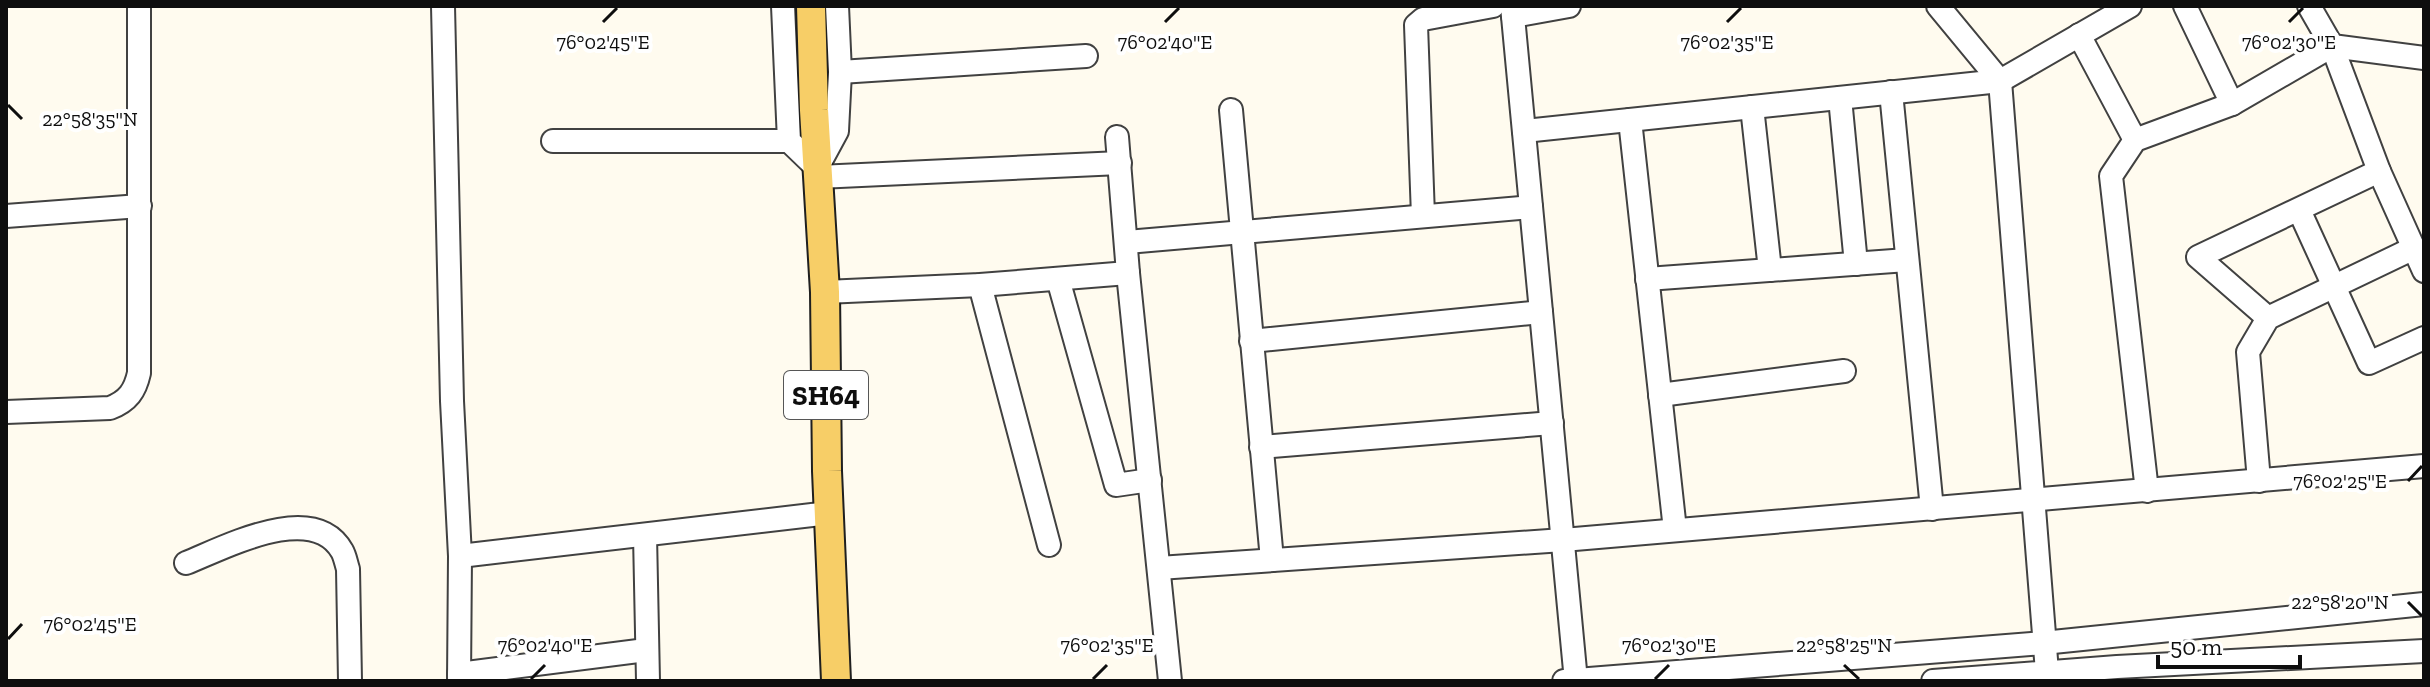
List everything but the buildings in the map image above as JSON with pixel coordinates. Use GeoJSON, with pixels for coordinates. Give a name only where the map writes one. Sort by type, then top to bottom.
{"type":"FeatureCollection","features":[{"type":"Feature","properties":{"kind":"main road","name":"SH64"},"geometry":{"type":"LineString","coordinates":[[811,6],[825,292],[836,681]]}},
{"type":"Feature","properties":{"kind":"street"},"geometry":{"type":"LineString","coordinates":[[6,412],[110,408],[122,403],[135,390],[139,373],[139,6]]}},
{"type":"Feature","properties":{"kind":"street"},"geometry":{"type":"LineString","coordinates":[[443,6],[452,401],[460,556],[459,678],[646,650]]}},
{"type":"Feature","properties":{"kind":"street"},"geometry":{"type":"LineString","coordinates":[[783,6],[789,141],[818,172],[1120,163]]}},
{"type":"Feature","properties":{"kind":"street"},"geometry":{"type":"LineString","coordinates":[[818,172],[837,131],[840,72],[837,6]]}},
{"type":"Feature","properties":{"kind":"street"},"geometry":{"type":"LineString","coordinates":[[1423,216],[1416,25],[1423,19],[1506,9],[1569,6]]}},
{"type":"Feature","properties":{"kind":"street"},"geometry":{"type":"LineString","coordinates":[[1524,131],[2000,81],[2130,6]]}},
{"type":"Feature","properties":{"kind":"street"},"geometry":{"type":"LineString","coordinates":[[2185,6],[2232,104]]}},
{"type":"Feature","properties":{"kind":"street"},"geometry":{"type":"LineString","coordinates":[[2309,6],[2332,46],[2379,171],[2424,271]]}},
{"type":"Feature","properties":{"kind":"street"},"geometry":{"type":"LineString","coordinates":[[1941,7],[2000,81],[2047,672]]}},
{"type":"Feature","properties":{"kind":"street"},"geometry":{"type":"LineString","coordinates":[[1506,9],[1524,131],[1576,680]]}},
{"type":"Feature","properties":{"kind":"street"},"geometry":{"type":"LineString","coordinates":[[2079,35],[2135,140]]}},
{"type":"Feature","properties":{"kind":"street"},"geometry":{"type":"LineString","coordinates":[[2147,491],[2111,176],[2135,140],[2232,104],[2332,46],[2424,58]]}},
{"type":"Feature","properties":{"kind":"street"},"geometry":{"type":"LineString","coordinates":[[840,72],[1086,56]]}},
{"type":"Feature","properties":{"kind":"street"},"geometry":{"type":"LineString","coordinates":[[1891,92],[1932,509]]}},
{"type":"Feature","properties":{"kind":"street"},"geometry":{"type":"LineString","coordinates":[[1840,98],[1856,264]]}},
{"type":"Feature","properties":{"kind":"street"},"geometry":{"type":"LineString","coordinates":[[1752,107],[1770,270]]}},
{"type":"Feature","properties":{"kind":"street"},"geometry":{"type":"LineString","coordinates":[[1231,110],[1272,560]]}},
{"type":"Feature","properties":{"kind":"street"},"geometry":{"type":"LineString","coordinates":[[1630,120],[1675,530]]}},
{"type":"Feature","properties":{"kind":"street"},"geometry":{"type":"LineString","coordinates":[[1117,137],[1170,681]]}},
{"type":"Feature","properties":{"kind":"street"},"geometry":{"type":"LineString","coordinates":[[553,141],[789,141]]}},
{"type":"Feature","properties":{"kind":"street"},"geometry":{"type":"LineString","coordinates":[[2268,318],[2198,257],[2379,171]]}},
{"type":"Feature","properties":{"kind":"street"},"geometry":{"type":"LineString","coordinates":[[6,216],[140,206]]}},
{"type":"Feature","properties":{"kind":"street"},"geometry":{"type":"LineString","coordinates":[[1127,242],[1531,207]]}},
{"type":"Feature","properties":{"kind":"street"},"geometry":{"type":"LineString","coordinates":[[2299,210],[2369,363],[2424,338]]}},
{"type":"Feature","properties":{"kind":"street"},"geometry":{"type":"LineString","coordinates":[[2259,481],[2248,352],[2268,318],[2414,248]]}},
{"type":"Feature","properties":{"kind":"street"},"geometry":{"type":"LineString","coordinates":[[1647,279],[1907,260]]}},
{"type":"Feature","properties":{"kind":"street"},"geometry":{"type":"LineString","coordinates":[[825,292],[980,285],[1128,273]]}},
{"type":"Feature","properties":{"kind":"street"},"geometry":{"type":"LineString","coordinates":[[1058,279],[1116,485],[1150,480]]}},
{"type":"Feature","properties":{"kind":"street"},"geometry":{"type":"LineString","coordinates":[[980,285],[1049,545]]}},
{"type":"Feature","properties":{"kind":"street"},"geometry":{"type":"LineString","coordinates":[[1251,341],[1541,312]]}},
{"type":"Feature","properties":{"kind":"street"},"geometry":{"type":"LineString","coordinates":[[1660,395],[1844,371]]}},
{"type":"Feature","properties":{"kind":"street"},"geometry":{"type":"LineString","coordinates":[[1261,447],[1552,423]]}},
{"type":"Feature","properties":{"kind":"street"},"geometry":{"type":"LineString","coordinates":[[1159,568],[1563,540],[2424,466]]}},
{"type":"Feature","properties":{"kind":"street"},"geometry":{"type":"LineString","coordinates":[[460,556],[829,513]]}},
{"type":"Feature","properties":{"kind":"street"},"geometry":{"type":"LineString","coordinates":[[186,563],[278,529],[302,528],[323,533],[343,551],[348,569],[350,681]]}},
{"type":"Feature","properties":{"kind":"street"},"geometry":{"type":"LineString","coordinates":[[645,535],[648,681]]}},
{"type":"Feature","properties":{"kind":"street"},"geometry":{"type":"LineString","coordinates":[[1564,681],[2043,643],[2424,604]]}},
{"type":"Feature","properties":{"kind":"street"},"geometry":{"type":"LineString","coordinates":[[1933,681],[2047,672],[2117,674],[2424,651]]}}]}
